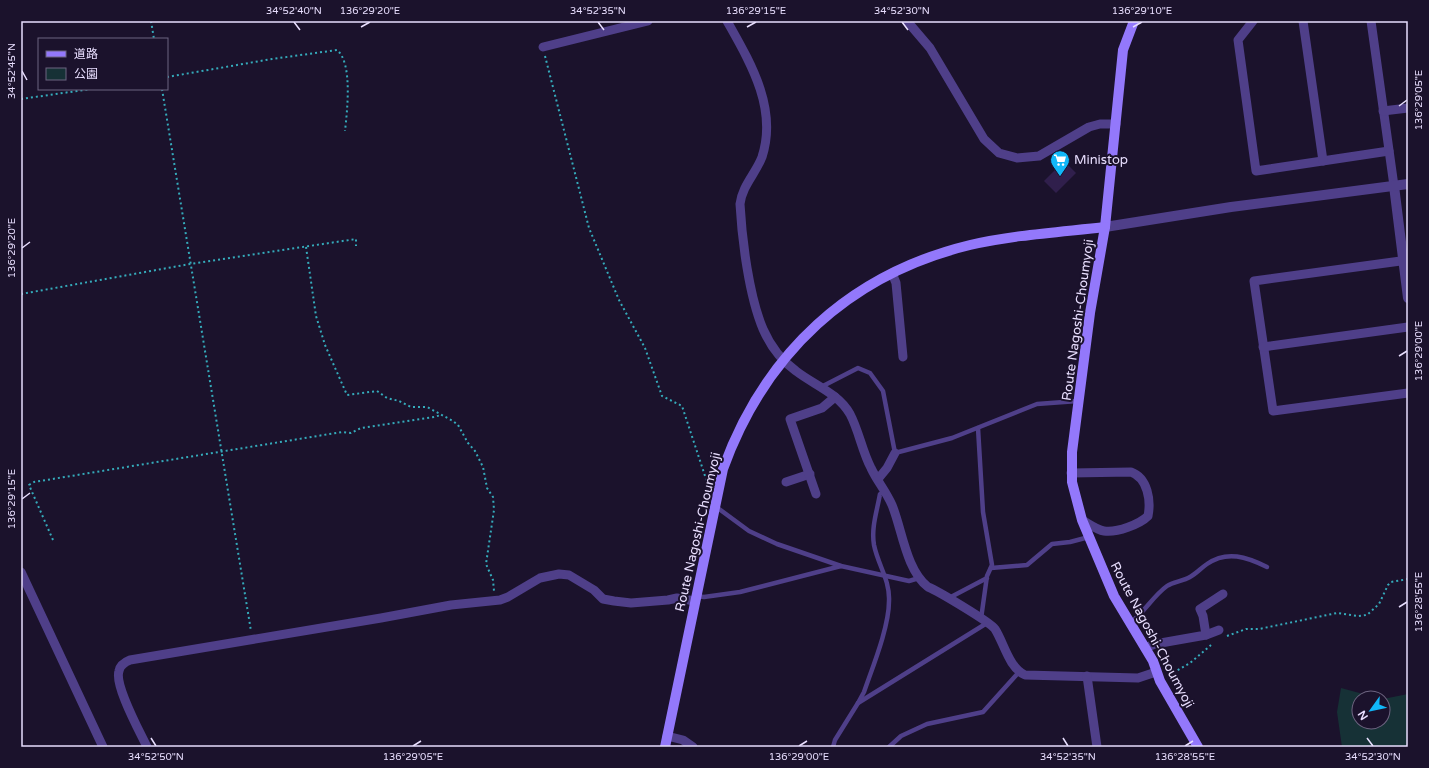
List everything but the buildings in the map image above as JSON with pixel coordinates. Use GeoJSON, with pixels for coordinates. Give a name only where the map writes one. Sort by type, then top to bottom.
{"type":"FeatureCollection","features":[{"type":"Feature","properties":{"kind":"main road"},"geometry":{"type":"LineString","coordinates":[[1105,226],[1123,50],[1134,21]]}},
{"type":"Feature","properties":{"kind":"main road","name":"Route Nagoshi-Choumyoji"},"geometry":{"type":"LineString","coordinates":[[665,747],[723,469],[740,426],[756,398],[783,359],[814,325],[859,291],[892,273],[927,258],[970,245],[1105,226],[1090,314],[1072,452],[1073,490],[1082,520],[1114,596],[1153,661],[1158,677],[1198,747]]}},
{"type":"Feature","properties":{"kind":"street"},"geometry":{"type":"LineString","coordinates":[[543,47],[648,21]]}},
{"type":"Feature","properties":{"kind":"street"},"geometry":{"type":"LineString","coordinates":[[727,21],[753,69],[764,102],[766,137],[763,152],[754,175],[741,197],[740,212],[750,278],[760,321],[768,339],[783,359],[796,371],[835,397],[850,414],[870,468],[892,505],[913,566],[919,578],[928,587],[995,629],[1019,672],[1030,675],[1138,678],[1158,677]]}},
{"type":"Feature","properties":{"kind":"street"},"geometry":{"type":"LineString","coordinates":[[907,21],[930,48],[984,139],[999,153],[1017,158],[1039,156],[1089,127],[1100,124],[1116,124]]}},
{"type":"Feature","properties":{"kind":"street"},"geometry":{"type":"LineString","coordinates":[[1253,21],[1238,40],[1256,172],[1389,151]]}},
{"type":"Feature","properties":{"kind":"street"},"geometry":{"type":"LineString","coordinates":[[1303,21],[1323,161]]}},
{"type":"Feature","properties":{"kind":"street"},"geometry":{"type":"LineString","coordinates":[[1371,21],[1405,260],[1408,298]]}},
{"type":"Feature","properties":{"kind":"street"},"geometry":{"type":"LineString","coordinates":[[1383,111],[1408,108]]}},
{"type":"Feature","properties":{"kind":"street"},"geometry":{"type":"LineString","coordinates":[[1105,226],[1231,207],[1408,184]]}},
{"type":"Feature","properties":{"kind":"street"},"geometry":{"type":"LineString","coordinates":[[1405,260],[1254,281],[1273,411],[1408,393]]}},
{"type":"Feature","properties":{"kind":"street"},"geometry":{"type":"LineString","coordinates":[[892,273],[896,283],[903,357]]}},
{"type":"Feature","properties":{"kind":"street"},"geometry":{"type":"LineString","coordinates":[[1263,347],[1408,327]]}},
{"type":"Feature","properties":{"kind":"street"},"geometry":{"type":"LineString","coordinates":[[816,494],[790,419],[822,408],[835,397]]}},
{"type":"Feature","properties":{"kind":"street"},"geometry":{"type":"LineString","coordinates":[[878,480],[895,454]]}},
{"type":"Feature","properties":{"kind":"street"},"geometry":{"type":"LineString","coordinates":[[1072,473],[1132,472],[1140,476],[1148,493],[1149,511],[1148,516],[1143,520],[1121,529],[1106,532],[1082,520]]}},
{"type":"Feature","properties":{"kind":"street"},"geometry":{"type":"LineString","coordinates":[[786,482],[810,474]]}},
{"type":"Feature","properties":{"kind":"street"},"geometry":{"type":"LineString","coordinates":[[21,572],[103,747]]}},
{"type":"Feature","properties":{"kind":"street"},"geometry":{"type":"LineString","coordinates":[[147,747],[119,685],[119,670],[124,663],[451,605],[493,601],[508,597],[540,578],[559,574],[569,575],[594,590],[603,599],[614,601],[631,603],[677,598],[696,598]]}},
{"type":"Feature","properties":{"kind":"street"},"geometry":{"type":"LineString","coordinates":[[1206,636],[1203,616],[1200,609],[1223,594]]}},
{"type":"Feature","properties":{"kind":"street"},"geometry":{"type":"LineString","coordinates":[[1145,648],[1155,644],[1221,634]]}},
{"type":"Feature","properties":{"kind":"street"},"geometry":{"type":"LineString","coordinates":[[1087,676],[1097,747]]}},
{"type":"Feature","properties":{"kind":"street"},"geometry":{"type":"LineString","coordinates":[[667,736],[683,740],[694,747]]}},
{"type":"Feature","properties":{"kind":"lane"},"geometry":{"type":"LineString","coordinates":[[821,387],[858,368],[870,373],[882,391],[895,454],[952,438],[1037,404],[1068,400],[1079,401]]}},
{"type":"Feature","properties":{"kind":"lane"},"geometry":{"type":"LineString","coordinates":[[858,703],[984,621],[987,578],[992,568],[983,512],[978,428]]}},
{"type":"Feature","properties":{"kind":"lane"},"geometry":{"type":"LineString","coordinates":[[833,747],[837,736],[858,703],[867,685],[888,615],[890,600],[886,577],[874,546],[872,529],[880,494],[885,492]]}},
{"type":"Feature","properties":{"kind":"lane"},"geometry":{"type":"LineString","coordinates":[[715,506],[760,537],[841,566],[909,581],[919,578]]}},
{"type":"Feature","properties":{"kind":"lane"},"geometry":{"type":"LineString","coordinates":[[992,568],[1027,565],[1052,544],[1070,542],[1089,536]]}},
{"type":"Feature","properties":{"kind":"lane"},"geometry":{"type":"LineString","coordinates":[[1130,623],[1144,612],[1168,586],[1191,577],[1207,564],[1215,560],[1227,557],[1246,557],[1267,567]]}},
{"type":"Feature","properties":{"kind":"lane"},"geometry":{"type":"LineString","coordinates":[[696,598],[740,592],[841,566]]}},
{"type":"Feature","properties":{"kind":"lane"},"geometry":{"type":"LineString","coordinates":[[948,599],[987,578]]}},
{"type":"Feature","properties":{"kind":"lane"},"geometry":{"type":"LineString","coordinates":[[889,747],[897,739],[927,724],[983,712],[1019,672]]}},
{"type":"Feature","properties":{"kind":"path"},"geometry":{"type":"LineString","coordinates":[[151,21],[154,38]]}},
{"type":"Feature","properties":{"kind":"path"},"geometry":{"type":"LineString","coordinates":[[543,47],[589,228],[618,300],[645,348],[662,396],[682,406],[715,506]]}},
{"type":"Feature","properties":{"kind":"path"},"geometry":{"type":"LineString","coordinates":[[168,77],[272,59],[337,50],[340,53],[345,67],[349,92],[346,131]]}},
{"type":"Feature","properties":{"kind":"path"},"geometry":{"type":"LineString","coordinates":[[21,100],[85,90]]}},
{"type":"Feature","properties":{"kind":"path"},"geometry":{"type":"LineString","coordinates":[[162,90],[252,640]]}},
{"type":"Feature","properties":{"kind":"path"},"geometry":{"type":"LineString","coordinates":[[21,294],[190,264],[356,239],[356,246]]}},
{"type":"Feature","properties":{"kind":"path"},"geometry":{"type":"LineString","coordinates":[[306,247],[316,316],[325,345],[347,395],[377,391],[387,398],[400,400],[411,407],[427,407],[458,425],[468,443],[475,451],[483,467],[487,488],[493,497],[494,510],[486,564],[493,580],[493,601]]}},
{"type":"Feature","properties":{"kind":"path"},"geometry":{"type":"LineString","coordinates":[[53,540],[29,485],[34,482],[342,432],[351,433],[361,428],[441,415]]}},
{"type":"Feature","properties":{"kind":"path"},"geometry":{"type":"LineString","coordinates":[[1221,634],[1246,629],[1273,627],[1337,613],[1358,616],[1368,615],[1379,604],[1391,582],[1408,579]]}},
{"type":"Feature","properties":{"kind":"path"},"geometry":{"type":"LineString","coordinates":[[1158,677],[1190,663],[1207,648],[1217,642]]}},
{"type":"Feature","properties":{"kind":"green space"},"geometry":{"type":"Polygon","coordinates":[[[1341,688],[1351,691],[1351,730],[1391,730],[1391,697],[1408,694],[1408,747],[1342,747],[1337,712],[1341,688]]]}},
{"type":"Feature","properties":{"kind":"place","name":"Ministop"},"geometry":{"type":"Point","coordinates":[1060,177]}}]}
